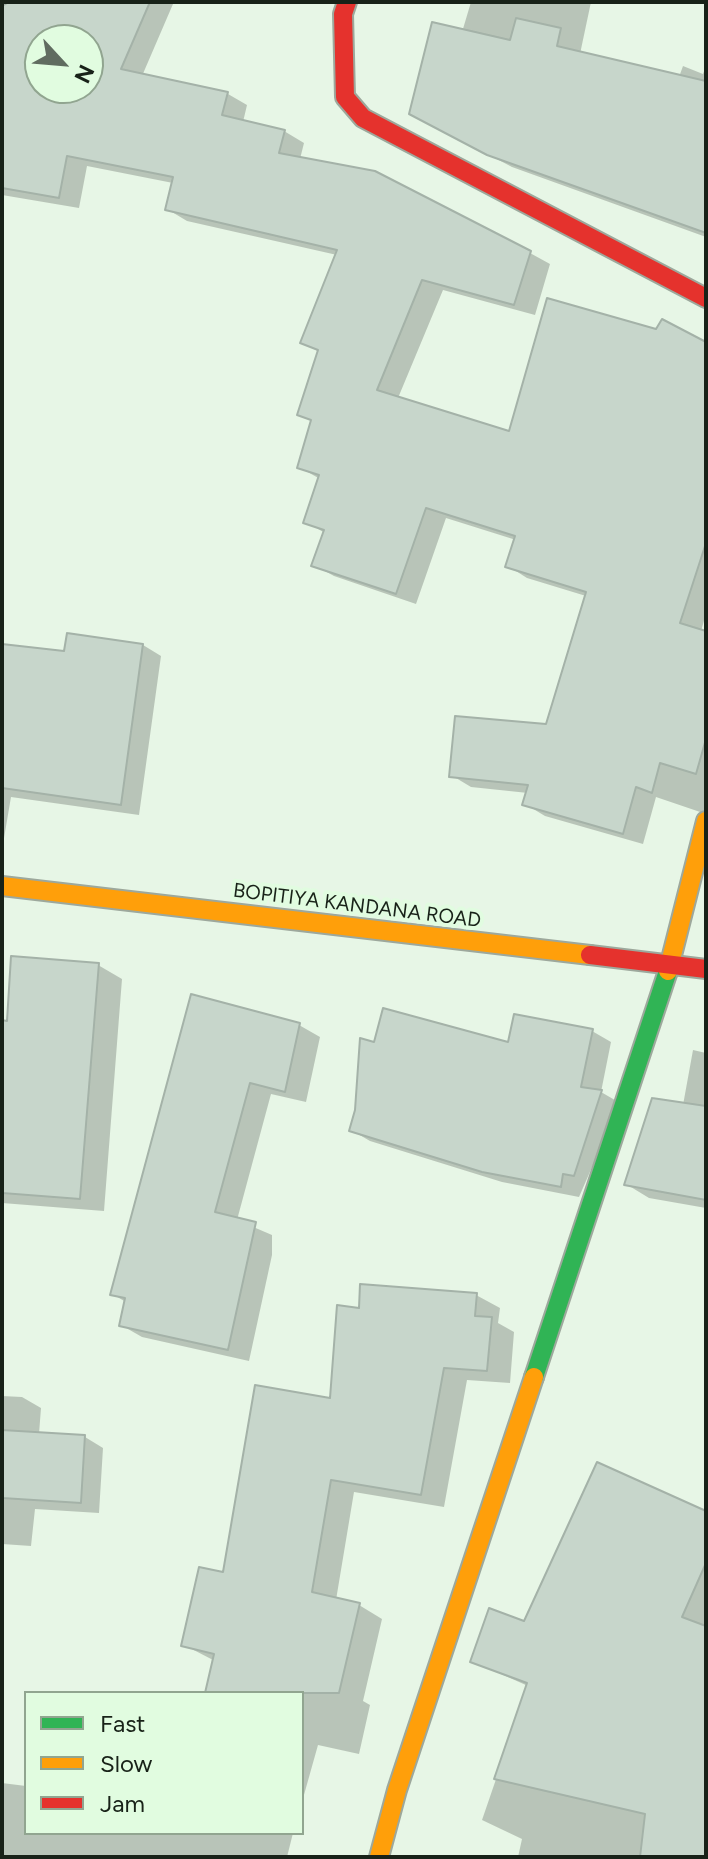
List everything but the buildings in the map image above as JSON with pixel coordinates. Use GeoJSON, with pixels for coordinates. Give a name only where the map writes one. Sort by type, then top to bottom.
{"type":"FeatureCollection","features":[{"type":"Feature","properties":{"kind":"street"},"geometry":{"type":"LineString","coordinates":[[347,2],[343,14],[345,97],[363,118],[706,298]]}},
{"type":"Feature","properties":{"kind":"street"},"geometry":{"type":"LineString","coordinates":[[379,1857],[401,1775],[670,965],[706,821]]}},
{"type":"Feature","properties":{"kind":"street","name":"BOPITIYA KANDANA ROAD"},"geometry":{"type":"LineString","coordinates":[[2,886],[706,969]]}},
{"type":"Feature","properties":{"kind":"traffic: fast"},"geometry":{"type":"LineString","coordinates":[[534,1377],[668,971]]}},
{"type":"Feature","properties":{"kind":"traffic: slow"},"geometry":{"type":"LineString","coordinates":[[668,971],[706,821]]}},
{"type":"Feature","properties":{"kind":"traffic: slow"},"geometry":{"type":"LineString","coordinates":[[2,886],[590,955]]}},
{"type":"Feature","properties":{"kind":"traffic: slow"},"geometry":{"type":"LineString","coordinates":[[379,1857],[397,1790],[534,1377]]}},
{"type":"Feature","properties":{"kind":"traffic: jam"},"geometry":{"type":"LineString","coordinates":[[347,2],[343,14],[345,97],[363,118],[706,298]]}},
{"type":"Feature","properties":{"kind":"traffic: jam"},"geometry":{"type":"LineString","coordinates":[[590,955],[706,969]]}}]}
